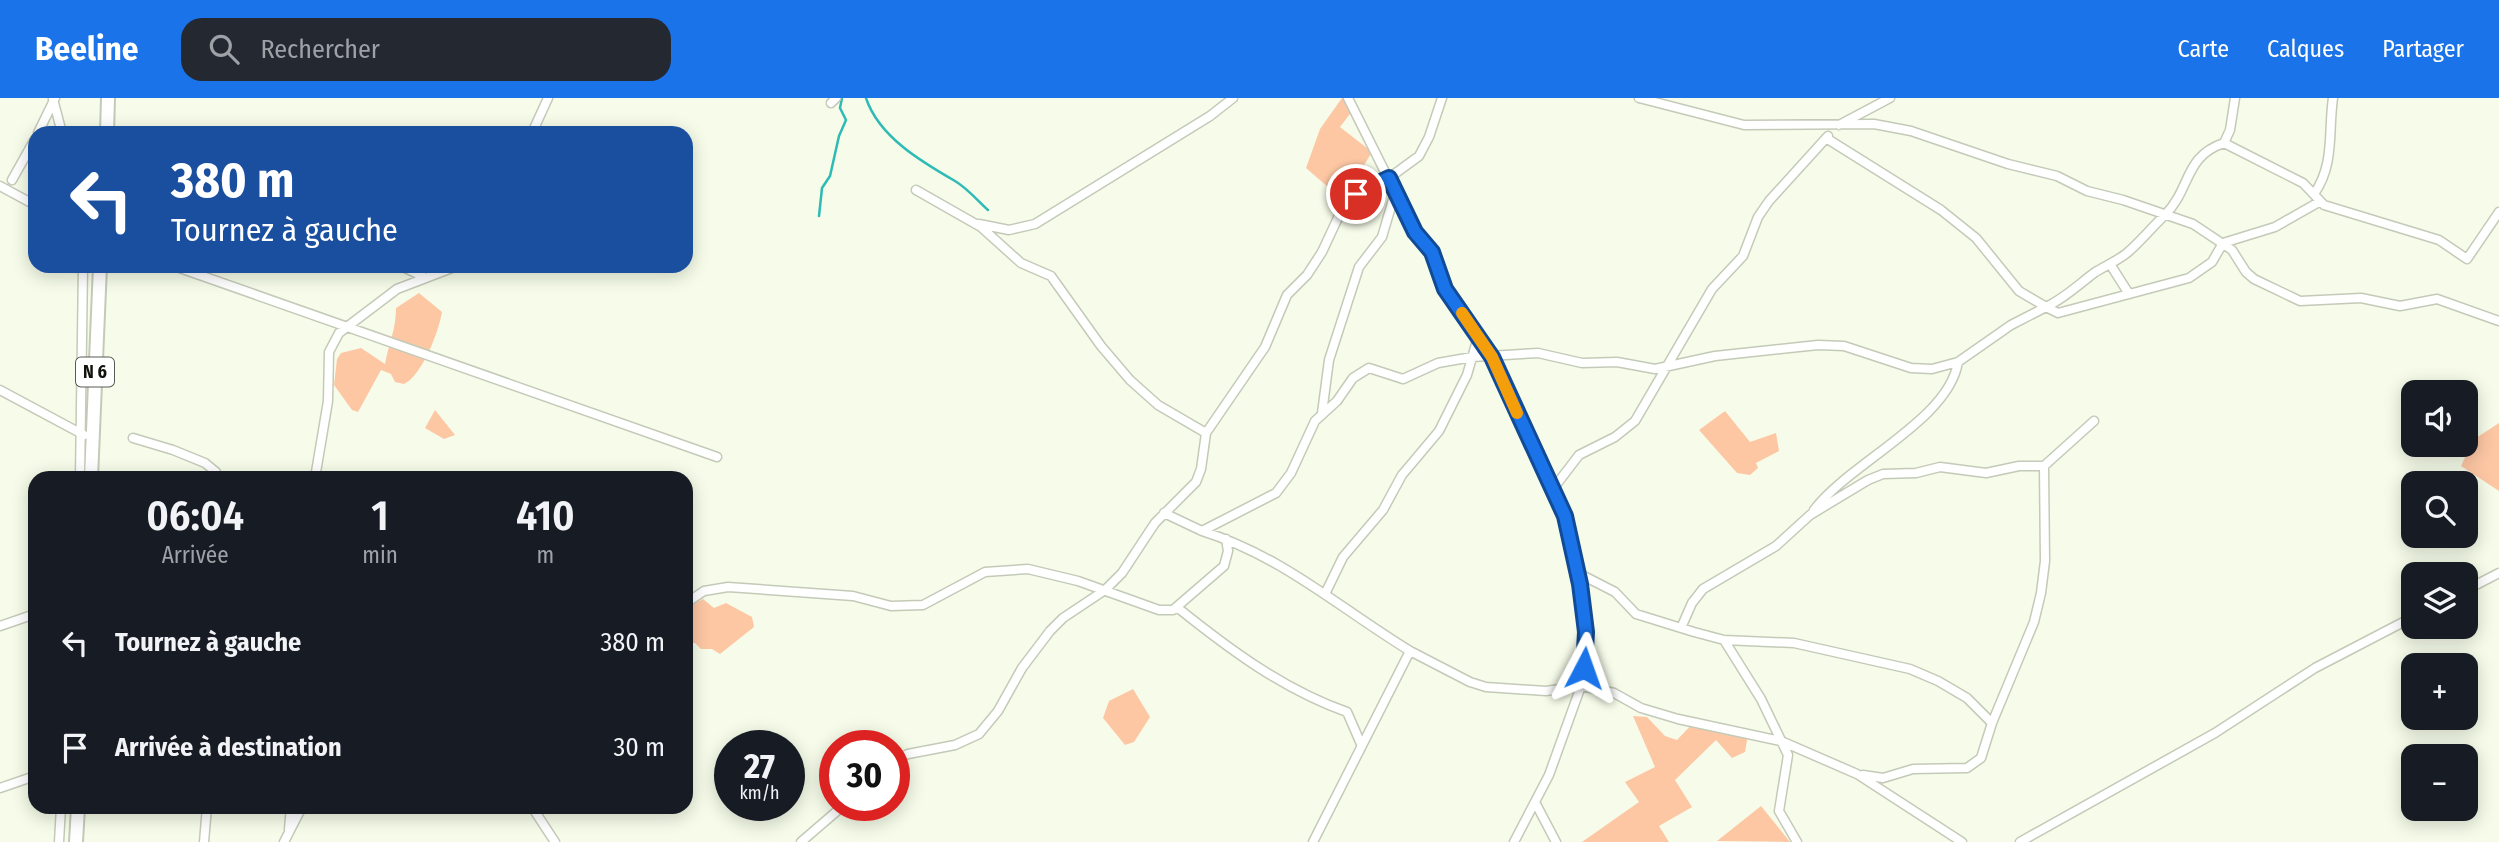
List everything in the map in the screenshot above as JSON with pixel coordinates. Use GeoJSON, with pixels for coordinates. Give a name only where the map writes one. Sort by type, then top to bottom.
{"type":"FeatureCollection","features":[{"type":"Feature","properties":{"kind":"main road"},"geometry":{"type":"LineString","coordinates":[[107,126],[108,98]]}},
{"type":"Feature","properties":{"kind":"main road","name":"N 6"},"geometry":{"type":"LineString","coordinates":[[90,471],[87,437],[99,273]]}},
{"type":"Feature","properties":{"kind":"main road"},"geometry":{"type":"LineString","coordinates":[[76,842],[78,814]]}},
{"type":"Feature","properties":{"kind":"street"},"geometry":{"type":"LineString","coordinates":[[536,126],[548,98]]}},
{"type":"Feature","properties":{"kind":"street"},"geometry":{"type":"LineString","coordinates":[[973,222],[1009,230],[1035,224],[1210,116],[1233,98]]}},
{"type":"Feature","properties":{"kind":"street"},"geometry":{"type":"LineString","coordinates":[[1348,98],[1415,232],[1432,252],[1445,289],[1492,357],[1569,529],[1586,632],[1581,686],[1566,734],[1536,804],[1514,842]]}},
{"type":"Feature","properties":{"kind":"street"},"geometry":{"type":"LineString","coordinates":[[910,754],[955,746],[979,734],[999,712],[1022,668],[1050,631],[1063,618],[1105,590],[1122,573],[1148,532],[1196,482],[1201,469],[1206,433],[1265,347],[1287,295],[1307,275],[1322,253],[1343,207],[1356,194],[1389,178],[1419,156],[1429,137],[1442,98]]}},
{"type":"Feature","properties":{"kind":"street"},"geometry":{"type":"LineString","coordinates":[[1639,98],[1728,123],[1837,126],[1874,124],[1911,131],[2193,224],[2223,243],[2254,279],[2300,301],[2361,298],[2400,306],[2437,299],[2499,321]]}},
{"type":"Feature","properties":{"kind":"street"},"geometry":{"type":"LineString","coordinates":[[1553,489],[1579,455],[1615,437],[1636,421],[1712,289],[1743,256],[1758,217],[1769,201],[1837,126],[1891,98]]}},
{"type":"Feature","properties":{"kind":"street"},"geometry":{"type":"LineString","coordinates":[[1202,531],[1276,493],[1292,473],[1307,435],[1322,413],[1338,401],[1362,370],[1369,368],[1403,379],[1438,363],[1472,357],[1538,353],[1581,362],[1616,362],[1665,368],[1715,356],[1818,345],[1844,346],[1910,368],[1931,369],[1958,362],[2011,325],[2069,295],[2126,253],[2166,214],[2182,192],[2197,158],[2206,149],[2224,143],[2230,131],[2235,98]]}},
{"type":"Feature","properties":{"kind":"street"},"geometry":{"type":"LineString","coordinates":[[2314,194],[2321,183],[2331,151],[2333,98]]}},
{"type":"Feature","properties":{"kind":"street"},"geometry":{"type":"LineString","coordinates":[[41,126],[54,99]]}},
{"type":"Feature","properties":{"kind":"street"},"geometry":{"type":"LineString","coordinates":[[54,99],[60,126]]}},
{"type":"Feature","properties":{"kind":"street"},"geometry":{"type":"LineString","coordinates":[[1826,138],[1941,211],[1976,237],[2019,291],[2058,313],[2189,278],[2212,262],[2223,243],[2275,227],[2319,202]]}},
{"type":"Feature","properties":{"kind":"street"},"geometry":{"type":"LineString","coordinates":[[2224,143],[2303,183],[2319,202],[2339,211],[2439,240],[2467,259],[2499,212]]}},
{"type":"Feature","properties":{"kind":"street"},"geometry":{"type":"LineString","coordinates":[[12,180],[28,151]]}},
{"type":"Feature","properties":{"kind":"street"},"geometry":{"type":"LineString","coordinates":[[0,186],[28,201]]}},
{"type":"Feature","properties":{"kind":"street"},"geometry":{"type":"LineString","coordinates":[[916,190],[973,222],[1021,263],[1041,270],[1059,284],[1101,346],[1148,397],[1206,433]]}},
{"type":"Feature","properties":{"kind":"street"},"geometry":{"type":"LineString","coordinates":[[1322,413],[1329,360],[1359,267],[1382,237],[1395,193]]}},
{"type":"Feature","properties":{"kind":"street"},"geometry":{"type":"LineString","coordinates":[[2110,264],[2129,294]]}},
{"type":"Feature","properties":{"kind":"street"},"geometry":{"type":"LineString","coordinates":[[81,471],[87,437],[83,273]]}},
{"type":"Feature","properties":{"kind":"street"},"geometry":{"type":"LineString","coordinates":[[194,273],[718,457]]}},
{"type":"Feature","properties":{"kind":"street"},"geometry":{"type":"LineString","coordinates":[[414,273],[424,278]]}},
{"type":"Feature","properties":{"kind":"street"},"geometry":{"type":"LineString","coordinates":[[316,471],[328,401],[330,352],[338,333],[397,289],[438,273]]}},
{"type":"Feature","properties":{"kind":"street"},"geometry":{"type":"LineString","coordinates":[[1325,594],[1343,557],[1383,510],[1402,475],[1439,431],[1467,375],[1478,337]]}},
{"type":"Feature","properties":{"kind":"street"},"geometry":{"type":"LineString","coordinates":[[1681,628],[1692,603],[1703,589],[1776,545],[1810,515],[1844,478],[1919,420],[1952,380],[1958,362]]}},
{"type":"Feature","properties":{"kind":"street"},"geometry":{"type":"LineString","coordinates":[[0,390],[87,437]]}},
{"type":"Feature","properties":{"kind":"street"},"geometry":{"type":"LineString","coordinates":[[1810,515],[1852,488],[1883,474],[1916,473],[1940,467],[1986,473],[2019,466],[2044,466],[2094,421]]}},
{"type":"Feature","properties":{"kind":"street"},"geometry":{"type":"LineString","coordinates":[[133,438],[205,463],[215,471]]}},
{"type":"Feature","properties":{"kind":"street"},"geometry":{"type":"LineString","coordinates":[[1857,774],[1882,778],[1913,769],[1973,766],[1981,758],[1992,723],[2034,622],[2041,593],[2045,561],[2044,466]]}},
{"type":"Feature","properties":{"kind":"street"},"geometry":{"type":"LineString","coordinates":[[1164,513],[1286,567],[1410,651],[1470,682],[1486,687],[1546,691],[1581,686],[1614,692],[1641,708],[1678,719],[1781,741],[1857,774],[1962,842]]}},
{"type":"Feature","properties":{"kind":"street"},"geometry":{"type":"LineString","coordinates":[[693,598],[704,591],[728,587],[853,596],[884,606],[923,605],[985,572],[1010,569],[1043,570],[1159,610],[1178,608],[1224,566],[1228,551],[1226,539]]}},
{"type":"Feature","properties":{"kind":"street"},"geometry":{"type":"LineString","coordinates":[[1578,573],[1615,592],[1636,614],[1681,628],[1724,640],[1794,643],[1910,669],[1967,698],[1992,723]]}},
{"type":"Feature","properties":{"kind":"street"},"geometry":{"type":"LineString","coordinates":[[2478,584],[2499,573]]}},
{"type":"Feature","properties":{"kind":"street"},"geometry":{"type":"LineString","coordinates":[[1178,608],[1230,649],[1282,682],[1347,712],[1362,744]]}},
{"type":"Feature","properties":{"kind":"street"},"geometry":{"type":"LineString","coordinates":[[0,626],[28,616]]}},
{"type":"Feature","properties":{"kind":"street"},"geometry":{"type":"LineString","coordinates":[[2020,842],[2215,733],[2315,668],[2401,623]]}},
{"type":"Feature","properties":{"kind":"street"},"geometry":{"type":"LineString","coordinates":[[1724,640],[1760,699],[1781,741],[1788,763],[1779,811],[1797,842]]}},
{"type":"Feature","properties":{"kind":"street"},"geometry":{"type":"LineString","coordinates":[[1313,842],[1410,651]]}},
{"type":"Feature","properties":{"kind":"street"},"geometry":{"type":"LineString","coordinates":[[0,788],[28,778]]}},
{"type":"Feature","properties":{"kind":"street"},"geometry":{"type":"LineString","coordinates":[[1536,804],[1556,842]]}},
{"type":"Feature","properties":{"kind":"street"},"geometry":{"type":"LineString","coordinates":[[60,842],[61,814]]}},
{"type":"Feature","properties":{"kind":"street"},"geometry":{"type":"LineString","coordinates":[[204,842],[206,814]]}},
{"type":"Feature","properties":{"kind":"street"},"geometry":{"type":"LineString","coordinates":[[285,842],[290,814]]}},
{"type":"Feature","properties":{"kind":"street"},"geometry":{"type":"LineString","coordinates":[[288,831],[299,814]]}},
{"type":"Feature","properties":{"kind":"street"},"geometry":{"type":"LineString","coordinates":[[537,814],[555,842]]}},
{"type":"Feature","properties":{"kind":"street"},"geometry":{"type":"LineString","coordinates":[[801,842],[825,821]]}},
{"type":"Feature","properties":{"kind":"shaded area"},"geometry":{"type":"Polygon","coordinates":[[[1342,98],[1346,98],[1353,110],[1340,127],[1372,152],[1343,200],[1306,168],[1320,129],[1342,98]]]}},
{"type":"Feature","properties":{"kind":"shaded area"},"geometry":{"type":"Polygon","coordinates":[[[419,293],[442,312],[423,363],[404,384],[395,382],[391,374],[381,370],[358,412],[352,410],[334,385],[337,359],[341,353],[361,348],[385,364],[394,330],[396,308],[419,293]]]}},
{"type":"Feature","properties":{"kind":"shaded area"},"geometry":{"type":"Polygon","coordinates":[[[435,410],[455,435],[444,439],[425,428],[435,410]]]}},
{"type":"Feature","properties":{"kind":"shaded area"},"geometry":{"type":"Polygon","coordinates":[[[1725,411],[1750,442],[1776,433],[1779,451],[1756,463],[1758,468],[1750,475],[1737,473],[1699,430],[1725,411]]]}},
{"type":"Feature","properties":{"kind":"shaded area"},"geometry":{"type":"Polygon","coordinates":[[[2499,423],[2499,491],[2478,477],[2478,471],[2469,471],[2461,466],[2465,457],[2478,457],[2478,437],[2499,423]]]}},
{"type":"Feature","properties":{"kind":"shaded area"},"geometry":{"type":"Polygon","coordinates":[[[703,599],[714,608],[726,603],[752,617],[754,627],[720,654],[712,649],[701,649],[693,643],[693,604],[703,599]]]}},
{"type":"Feature","properties":{"kind":"shaded area"},"geometry":{"type":"Polygon","coordinates":[[[1133,689],[1150,717],[1134,742],[1125,745],[1103,718],[1109,701],[1133,689]]]}},
{"type":"Feature","properties":{"kind":"shaded area"},"geometry":{"type":"Polygon","coordinates":[[[1633,716],[1647,717],[1665,736],[1677,740],[1695,721],[1748,735],[1745,752],[1732,758],[1716,740],[1675,780],[1692,807],[1659,826],[1669,842],[1582,842],[1639,802],[1625,782],[1655,767],[1633,716]]]}},
{"type":"Feature","properties":{"kind":"shaded area"},"geometry":{"type":"Polygon","coordinates":[[[1761,806],[1790,842],[1717,841],[1761,806]]]}},
{"type":"Feature","properties":{"kind":"waterway"},"geometry":{"type":"LineString","coordinates":[[819,216],[822,188],[830,176],[839,136],[846,120],[840,108],[842,98]]}},
{"type":"Feature","properties":{"kind":"waterway"},"geometry":{"type":"LineString","coordinates":[[866,98],[872,112],[891,136],[916,157],[959,184],[988,210]]}},
{"type":"Feature","properties":{"kind":"slow traffic"},"geometry":{"type":"LineString","coordinates":[[1462,313],[1492,357],[1517,413]]}},
{"type":"Feature","properties":{"kind":"route"},"geometry":{"type":"LineString","coordinates":[[1356,194],[1389,178],[1415,232],[1432,252],[1445,289],[1492,357],[1569,529],[1586,632],[1584,668]]}}]}
